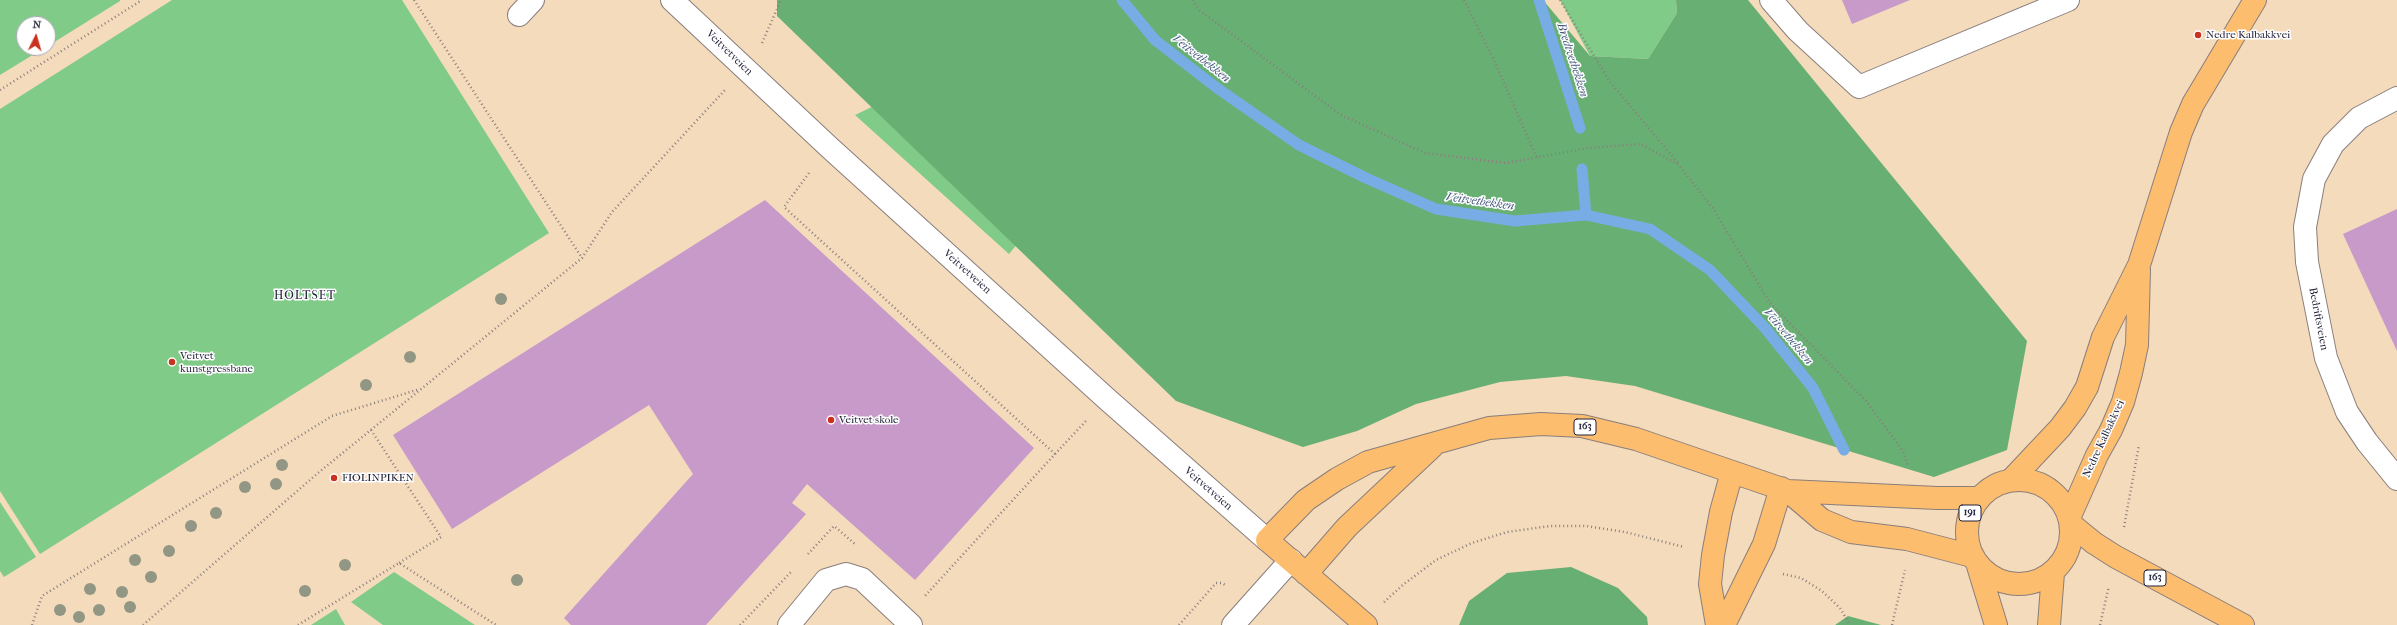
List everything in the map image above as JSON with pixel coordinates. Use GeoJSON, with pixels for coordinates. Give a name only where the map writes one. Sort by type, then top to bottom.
{"type":"FeatureCollection","features":[{"type":"Feature","properties":{"kind":"main road","name":"Nedre Kalbakkvei"},"geometry":{"type":"LineString","coordinates":[[2012,479],[2075,408],[2087,387],[2103,337],[2139,265],[2165,178],[2193,104],[2255,0]]}},
{"type":"Feature","properties":{"kind":"main road","name":"Nedre Kalbakkvei"},"geometry":{"type":"LineString","coordinates":[[2071,520],[2120,409],[2131,374],[2137,345],[2139,265]]}},
{"type":"Feature","properties":{"kind":"main road","name":"163"},"geometry":{"type":"LineString","coordinates":[[1267,540],[1306,500],[1337,479],[1368,462],[1434,445],[1464,435],[1504,426],[1541,424],[1582,426],[1636,439],[1784,489],[1938,498],[1979,498]]}},
{"type":"Feature","properties":{"kind":"main road","name":"163"},"geometry":{"type":"LineString","coordinates":[[1299,567],[1346,527],[1434,445]]}},
{"type":"Feature","properties":{"kind":"main road"},"geometry":{"type":"LineString","coordinates":[[1717,625],[1710,584],[1713,555],[1721,512],[1732,472]]}},
{"type":"Feature","properties":{"kind":"main road","name":"191"},"geometry":{"type":"LineString","coordinates":[[1996,625],[1975,561],[1967,542],[1967,526],[1971,511],[1979,498],[2000,482],[2012,479],[2030,480],[2048,487],[2061,499],[2071,520]]}},
{"type":"Feature","properties":{"kind":"main road","name":"163"},"geometry":{"type":"LineString","coordinates":[[1784,489],[1822,520],[1851,532],[1907,539],[1975,561]]}},
{"type":"Feature","properties":{"kind":"main road"},"geometry":{"type":"LineString","coordinates":[[1724,625],[1764,544],[1784,489]]}},
{"type":"Feature","properties":{"kind":"main road","name":"163"},"geometry":{"type":"LineString","coordinates":[[2071,520],[2094,543],[2116,557],[2243,625]]}},
{"type":"Feature","properties":{"kind":"main road"},"geometry":{"type":"LineString","coordinates":[[1975,561],[1994,578],[2014,584],[2035,583],[2053,573],[2065,559],[2071,543],[2071,520]]}},
{"type":"Feature","properties":{"kind":"main road"},"geometry":{"type":"LineString","coordinates":[[1267,540],[1366,625]]}},
{"type":"Feature","properties":{"kind":"main road"},"geometry":{"type":"LineString","coordinates":[[2049,625],[2053,573]]}},
{"type":"Feature","properties":{"kind":"street","name":"Veitvetveien"},"geometry":{"type":"LineString","coordinates":[[672,0],[747,71],[1102,394],[1267,540]]}},
{"type":"Feature","properties":{"kind":"street"},"geometry":{"type":"LineString","coordinates":[[1771,0],[1798,31],[1859,87],[2068,0]]}},
{"type":"Feature","properties":{"kind":"street","name":"Bedriftsveien"},"geometry":{"type":"LineString","coordinates":[[2397,98],[2359,118],[2334,144],[2314,179],[2305,227],[2307,262],[2326,358],[2348,412],[2367,442],[2397,479]]}},
{"type":"Feature","properties":{"kind":"street"},"geometry":{"type":"LineString","coordinates":[[1233,625],[1299,567]]}},
{"type":"Feature","properties":{"kind":"street"},"geometry":{"type":"LineString","coordinates":[[789,625],[826,580],[846,574],[862,579],[902,622]]}},
{"type":"Feature","properties":{"kind":"path"},"geometry":{"type":"LineString","coordinates":[[0,90],[142,0]]}},
{"type":"Feature","properties":{"kind":"path"},"geometry":{"type":"LineString","coordinates":[[414,0],[582,258]]}},
{"type":"Feature","properties":{"kind":"path"},"geometry":{"type":"LineString","coordinates":[[143,625],[318,473],[582,258],[612,212],[720,94],[747,71],[781,0]]}},
{"type":"Feature","properties":{"kind":"path"},"geometry":{"type":"LineString","coordinates":[[1193,0],[1198,10],[1341,115],[1425,153],[1506,163],[1588,148],[1641,144],[1679,165]]}},
{"type":"Feature","properties":{"kind":"path"},"geometry":{"type":"LineString","coordinates":[[1464,0],[1493,58],[1537,158]]}},
{"type":"Feature","properties":{"kind":"path"},"geometry":{"type":"LineString","coordinates":[[1560,0],[1610,82],[1679,165],[1714,210],[1770,303],[1866,401],[1903,450],[1909,471]]}},
{"type":"Feature","properties":{"kind":"path"},"geometry":{"type":"LineString","coordinates":[[808,173],[784,207],[1054,454]]}},
{"type":"Feature","properties":{"kind":"path"},"geometry":{"type":"LineString","coordinates":[[32,625],[42,596],[332,416],[421,389]]}},
{"type":"Feature","properties":{"kind":"path"},"geometry":{"type":"LineString","coordinates":[[920,601],[1086,421]]}},
{"type":"Feature","properties":{"kind":"path"},"geometry":{"type":"LineString","coordinates":[[298,625],[441,537],[371,430]]}},
{"type":"Feature","properties":{"kind":"path"},"geometry":{"type":"LineString","coordinates":[[2123,533],[2140,437]]}},
{"type":"Feature","properties":{"kind":"path"},"geometry":{"type":"LineString","coordinates":[[803,559],[834,526],[857,546]]}},
{"type":"Feature","properties":{"kind":"path"},"geometry":{"type":"LineString","coordinates":[[1381,605],[1404,584],[1436,560],[1472,543],[1507,532],[1550,526],[1586,526],[1625,532],[1689,549]]}},
{"type":"Feature","properties":{"kind":"path"},"geometry":{"type":"LineString","coordinates":[[399,563],[496,625]]}},
{"type":"Feature","properties":{"kind":"path"},"geometry":{"type":"LineString","coordinates":[[1892,625],[1905,567]]}},
{"type":"Feature","properties":{"kind":"path"},"geometry":{"type":"LineString","coordinates":[[740,625],[792,570]]}},
{"type":"Feature","properties":{"kind":"path"},"geometry":{"type":"LineString","coordinates":[[1782,573],[1801,578],[1822,591],[1840,608],[1850,625]]}},
{"type":"Feature","properties":{"kind":"path"},"geometry":{"type":"LineString","coordinates":[[2100,625],[2110,580]]}},
{"type":"Feature","properties":{"kind":"path"},"geometry":{"type":"LineString","coordinates":[[1179,625],[1218,582]]}},
{"type":"Feature","properties":{"kind":"green space"},"geometry":{"type":"Polygon","coordinates":[[[0,0],[120,0],[56,41],[56,16],[16,16],[16,56],[31,56],[0,75],[0,0]]]}},
{"type":"Feature","properties":{"kind":"green space","name":"Veitvet kunstgressbane"},"geometry":{"type":"Polygon","coordinates":[[[172,0],[402,0],[549,233],[40,554],[0,491],[0,109],[172,0]]]}},
{"type":"Feature","properties":{"kind":"green space"},"geometry":{"type":"Polygon","coordinates":[[[777,0],[1543,0],[1590,56],[1648,59],[1677,13],[1676,0],[1748,0],[2027,341],[2007,450],[1934,477],[1635,386],[1566,376],[1500,382],[1416,404],[1357,431],[1303,447],[1176,401],[777,16],[777,0]]]}},
{"type":"Feature","properties":{"kind":"green space"},"geometry":{"type":"Polygon","coordinates":[[[1560,0],[1676,0],[1677,13],[1648,59],[1590,56],[1560,0]]]}},
{"type":"Feature","properties":{"kind":"green space"},"geometry":{"type":"Polygon","coordinates":[[[882,102],[1043,213],[1009,254],[855,115],[882,102]]]}},
{"type":"Feature","properties":{"kind":"green space"},"geometry":{"type":"Polygon","coordinates":[[[0,502],[36,557],[4,577],[0,571],[0,502]]]}},
{"type":"Feature","properties":{"kind":"green space"},"geometry":{"type":"Polygon","coordinates":[[[1571,567],[1618,588],[1647,617],[1648,625],[1459,625],[1469,601],[1507,573],[1571,567]]]}},
{"type":"Feature","properties":{"kind":"green space"},"geometry":{"type":"Polygon","coordinates":[[[394,572],[475,625],[383,625],[351,602],[394,572]]]}},
{"type":"Feature","properties":{"kind":"green space"},"geometry":{"type":"Polygon","coordinates":[[[336,609],[345,625],[311,625],[336,609]]]}},
{"type":"Feature","properties":{"kind":"green space"},"geometry":{"type":"Polygon","coordinates":[[[1848,616],[1881,625],[1835,625],[1848,616]]]}},
{"type":"Feature","properties":{"kind":"building"},"geometry":{"type":"Polygon","coordinates":[[[1842,0],[1910,0],[1852,24],[1842,0]]]}},
{"type":"Feature","properties":{"kind":"building","name":"Veitvet skole"},"geometry":{"type":"Polygon","coordinates":[[[765,200],[1034,448],[915,580],[807,484],[792,503],[806,514],[706,625],[571,625],[564,618],[693,474],[649,405],[452,529],[393,435],[765,200]]]}},
{"type":"Feature","properties":{"kind":"building"},"geometry":{"type":"Polygon","coordinates":[[[2397,209],[2397,351],[2343,234],[2397,209]]]}},
{"type":"Feature","properties":{"kind":"waterway","name":"Veitvetbekken"},"geometry":{"type":"LineString","coordinates":[[1122,0],[1155,40],[1217,88],[1299,145],[1366,178],[1436,209],[1515,221],[1586,215],[1650,229],[1710,270],[1765,328],[1813,388],[1844,450]]}},
{"type":"Feature","properties":{"kind":"waterway","name":"Bredtvetbekken"},"geometry":{"type":"LineString","coordinates":[[1539,0],[1580,128]]}},
{"type":"Feature","properties":{"kind":"waterway","name":"Bredtvetbekken"},"geometry":{"type":"LineString","coordinates":[[1582,169],[1586,215]]}},
{"type":"Feature","properties":{"kind":"place","name":"Nedre Kalbakkvei"},"geometry":{"type":"Point","coordinates":[2198,35]}},
{"type":"Feature","properties":{"kind":"place","name":"Veitvet kunstgressbane"},"geometry":{"type":"Point","coordinates":[172,362]}},
{"type":"Feature","properties":{"kind":"place","name":"Veitvet skole"},"geometry":{"type":"Point","coordinates":[831,420]}},
{"type":"Feature","properties":{"kind":"place","name":"FIOLINPIKEN"},"geometry":{"type":"Point","coordinates":[334,478]}},
{"type":"Feature","properties":{"kind":"district","name":"HOLTSET"},"geometry":{"type":"Point","coordinates":[305,296]}}]}
